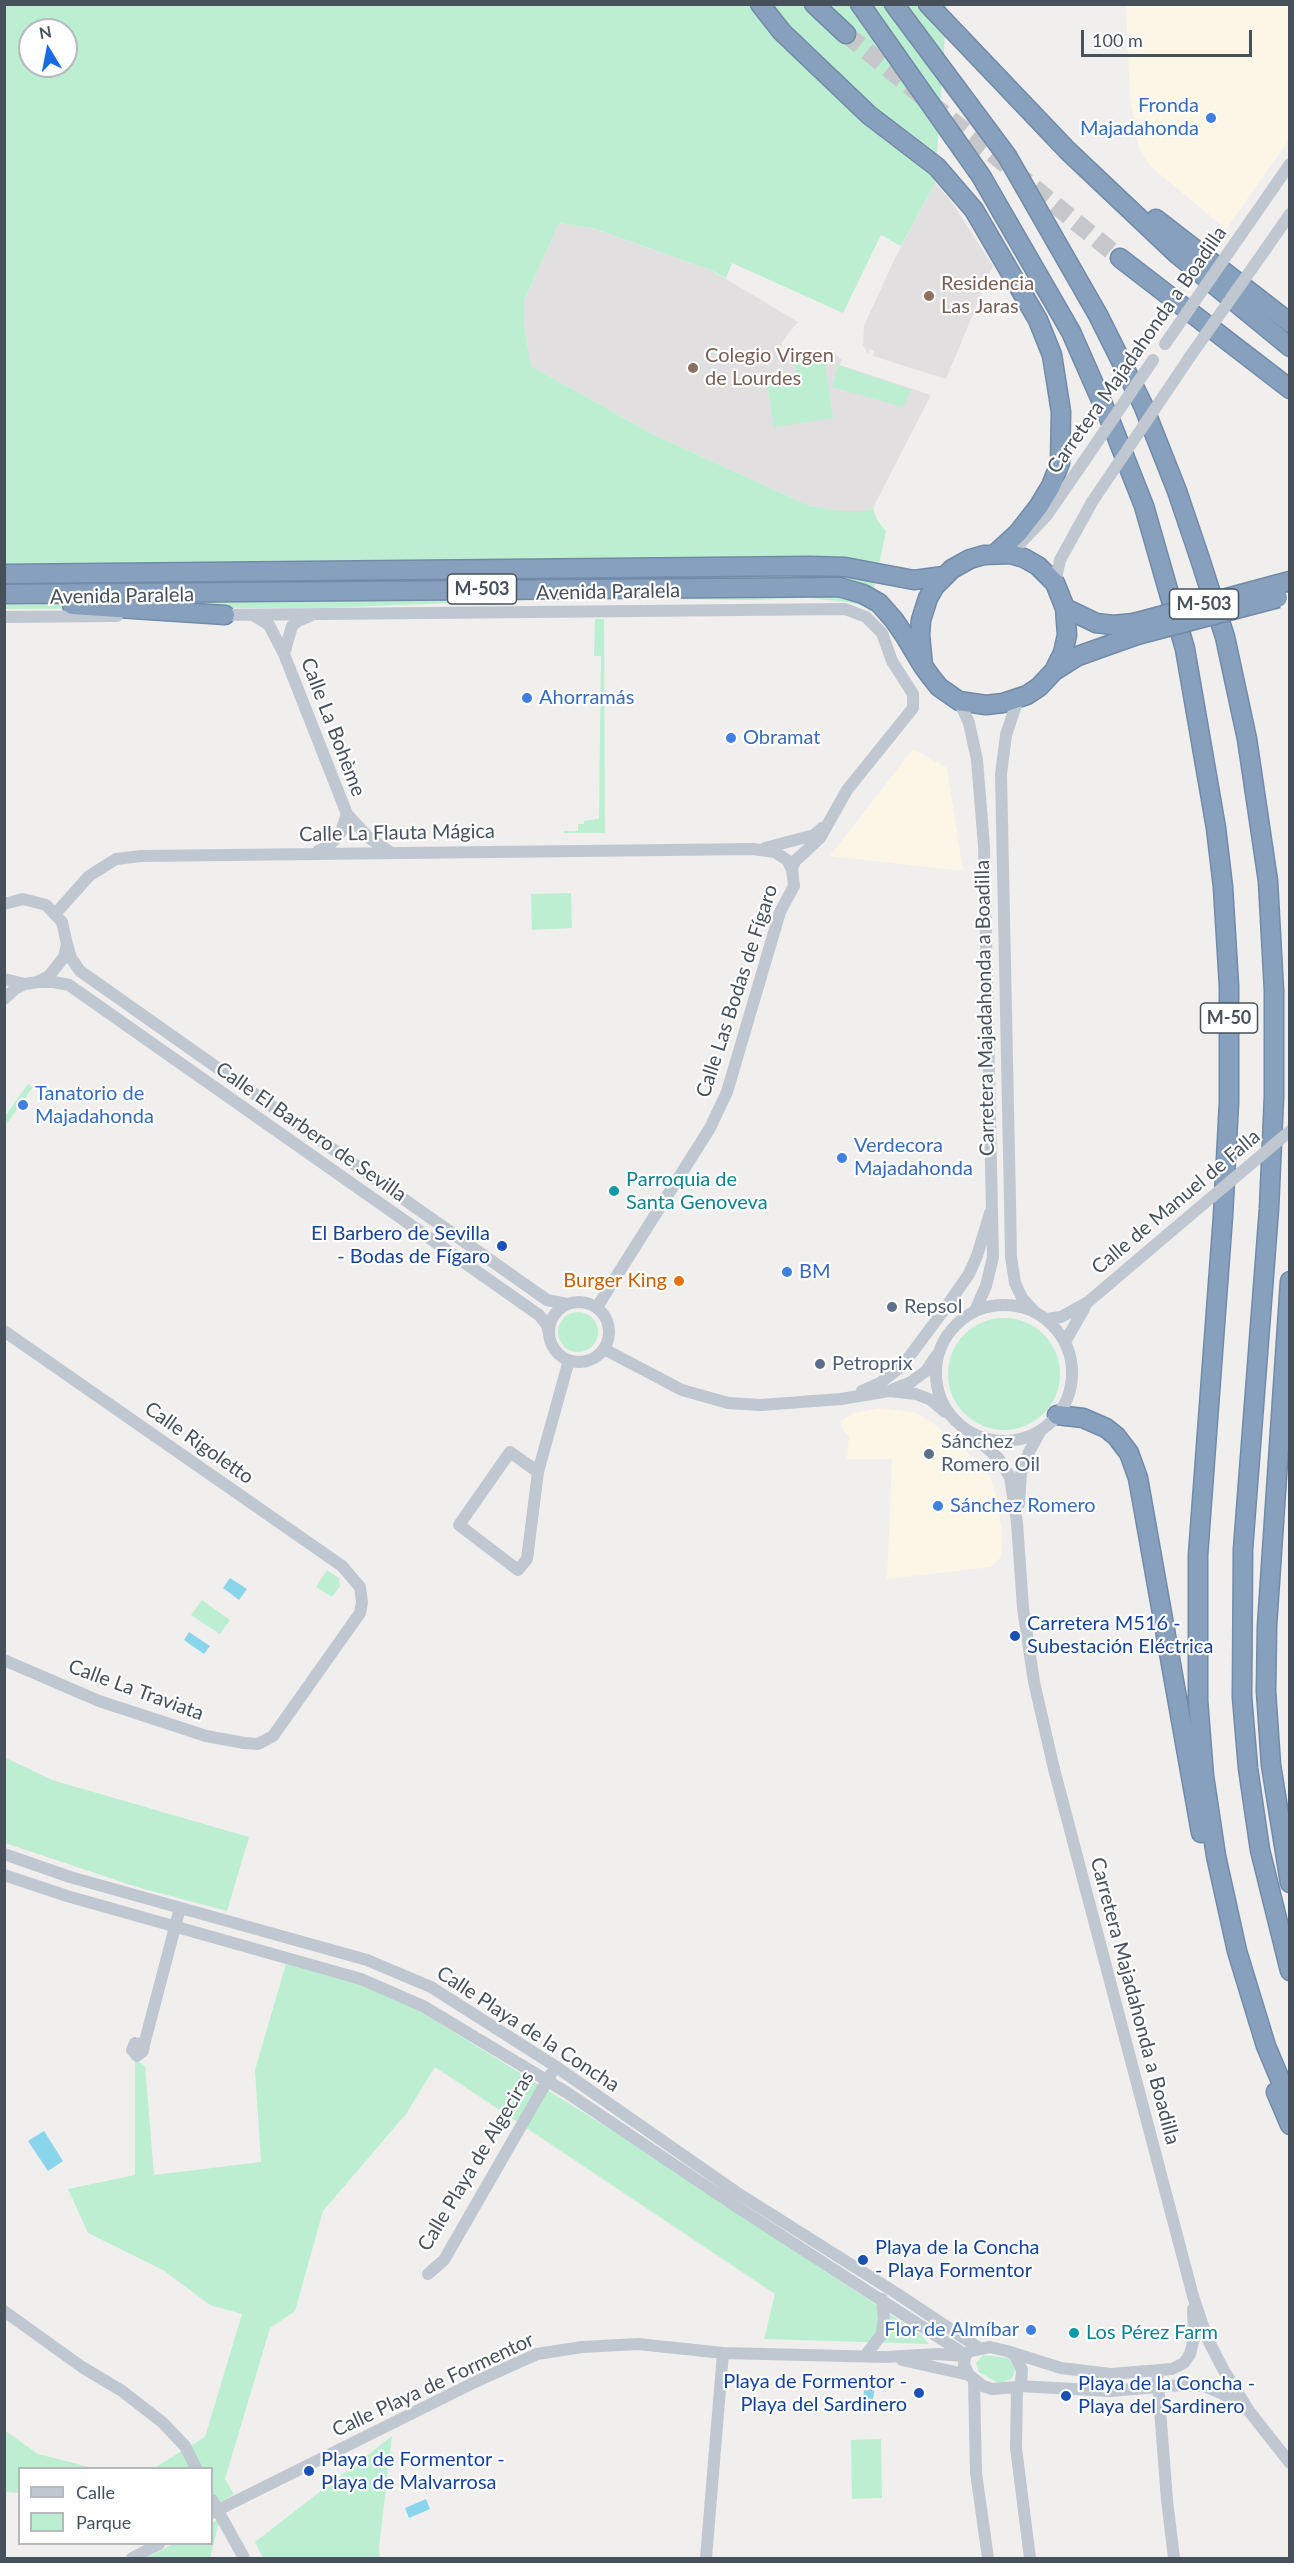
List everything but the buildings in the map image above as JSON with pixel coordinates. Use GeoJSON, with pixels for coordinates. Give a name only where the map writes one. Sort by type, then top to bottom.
{"type":"FeatureCollection","features":[{"type":"Feature","properties":{"kind":"highway"},"geometry":{"type":"LineString","coordinates":[[760,4],[782,32],[869,115],[937,167],[974,210],[1038,320],[1052,354],[1061,412],[1060,463],[1051,486],[1039,506],[1003,554]]}},
{"type":"Feature","properties":{"kind":"highway"},"geometry":{"type":"LineString","coordinates":[[814,4],[846,34]]}},
{"type":"Feature","properties":{"kind":"highway","name":"M-50"},"geometry":{"type":"LineString","coordinates":[[860,4],[981,176],[1071,332],[1112,425],[1144,506],[1185,649],[1216,828],[1223,887],[1229,986],[1229,1102],[1223,1216],[1198,1555],[1198,1700],[1204,1776],[1211,1822],[1237,1951],[1266,2046],[1290,2103]]}},
{"type":"Feature","properties":{"kind":"highway","name":"M-50"},"geometry":{"type":"LineString","coordinates":[[894,4],[1007,156],[1098,315],[1143,405],[1177,491],[1225,637],[1247,739],[1259,805],[1268,881],[1274,991],[1274,1096],[1269,1209],[1243,1549],[1242,1697],[1248,1768],[1260,1850],[1290,1971]]}},
{"type":"Feature","properties":{"kind":"highway"},"geometry":{"type":"LineString","coordinates":[[928,4],[1068,152],[1178,255],[1290,347]]}},
{"type":"Feature","properties":{"kind":"highway"},"geometry":{"type":"LineString","coordinates":[[1068,152],[1259,301],[1290,321]]}},
{"type":"Feature","properties":{"kind":"highway"},"geometry":{"type":"LineString","coordinates":[[1120,258],[1290,388]]}},
{"type":"Feature","properties":{"kind":"highway","name":"M-503"},"geometry":{"type":"LineString","coordinates":[[923,666],[921,620],[928,598],[944,576],[970,559],[1003,554],[1024,558],[1038,566],[1055,583],[1065,608],[1067,635],[1063,653],[1054,671]]}},
{"type":"Feature","properties":{"kind":"highway","name":"M-503"},"geometry":{"type":"LineString","coordinates":[[4,574],[810,566],[845,567],[914,580],[944,576]]}},
{"type":"Feature","properties":{"kind":"highway","name":"M-503"},"geometry":{"type":"LineString","coordinates":[[4,594],[839,587],[863,594],[879,603],[894,620],[939,687],[959,701],[986,705],[1018,699],[1039,687],[1054,671],[1078,656],[1135,629],[1283,590]]}},
{"type":"Feature","properties":{"kind":"highway"},"geometry":{"type":"LineString","coordinates":[[4,602],[225,615]]}},
{"type":"Feature","properties":{"kind":"highway","name":"M-503"},"geometry":{"type":"LineString","coordinates":[[1065,608],[1096,624],[1135,629]]}},
{"type":"Feature","properties":{"kind":"highway"},"geometry":{"type":"LineString","coordinates":[[1290,1281],[1267,1626],[1266,1691],[1271,1766],[1290,1883]]}},
{"type":"Feature","properties":{"kind":"highway"},"geometry":{"type":"LineString","coordinates":[[1278,1456],[1290,1367]]}},
{"type":"Feature","properties":{"kind":"highway"},"geometry":{"type":"LineString","coordinates":[[1057,1415],[1083,1418],[1106,1428],[1116,1436],[1129,1453],[1138,1478],[1207,1860],[1229,1952],[1259,2047],[1290,2125]]}},
{"type":"Feature","properties":{"kind":"street","name":"Carretera Majadahonda a Boadilla"},"geometry":{"type":"LineString","coordinates":[[1003,554],[1047,515],[1290,164]]}},
{"type":"Feature","properties":{"kind":"street"},"geometry":{"type":"LineString","coordinates":[[1055,583],[1060,560],[1092,502],[1290,214]]}},
{"type":"Feature","properties":{"kind":"street","name":"Avenida Paralela"},"geometry":{"type":"LineString","coordinates":[[4,617],[845,609],[866,617],[882,633],[892,661],[913,694]]}},
{"type":"Feature","properties":{"kind":"street","name":"Calle La Bohème"},"geometry":{"type":"LineString","coordinates":[[284,654],[292,626],[315,614]]}},
{"type":"Feature","properties":{"kind":"street","name":"Calle La Bohème"},"geometry":{"type":"LineString","coordinates":[[252,615],[269,625],[284,654],[347,814],[368,837],[390,852]]}},
{"type":"Feature","properties":{"kind":"street","name":"Calle Las Bodas de Fígaro"},"geometry":{"type":"LineString","coordinates":[[792,869],[795,861],[820,838],[848,789],[913,708],[913,694]]}},
{"type":"Feature","properties":{"kind":"street","name":"Carretera Majadahonda a Boadilla"},"geometry":{"type":"LineString","coordinates":[[1018,699],[1008,728],[1001,774],[1011,1257],[1015,1283],[1022,1298],[1034,1311]]}},
{"type":"Feature","properties":{"kind":"street","name":"Carretera Majadahonda a Boadilla"},"geometry":{"type":"LineString","coordinates":[[959,701],[969,723],[981,787],[992,1204],[993,1257],[986,1286],[975,1311]]}},
{"type":"Feature","properties":{"kind":"street","name":"Calle La Bohème"},"geometry":{"type":"LineString","coordinates":[[312,853],[329,846],[341,832],[347,814]]}},
{"type":"Feature","properties":{"kind":"street","name":"Calle Las Bodas de Fígaro"},"geometry":{"type":"LineString","coordinates":[[761,849],[814,835],[827,824]]}},
{"type":"Feature","properties":{"kind":"street","name":"Calle Las Bodas de Fígaro"},"geometry":{"type":"LineString","coordinates":[[597,1308],[710,1128],[727,1092],[780,912],[794,886],[792,869],[787,860],[775,852],[761,849]]}},
{"type":"Feature","properties":{"kind":"street","name":"Calle La Flauta Mágica"},"geometry":{"type":"LineString","coordinates":[[56,913],[89,876],[116,859],[141,856],[761,849]]}},
{"type":"Feature","properties":{"kind":"street"},"geometry":{"type":"LineString","coordinates":[[7,902],[35,901],[56,913]]}},
{"type":"Feature","properties":{"kind":"street","name":"Calle El Barbero de Sevilla"},"geometry":{"type":"LineString","coordinates":[[56,913],[62,922],[71,958],[86,975],[547,1300],[567,1304]]}},
{"type":"Feature","properties":{"kind":"street"},"geometry":{"type":"LineString","coordinates":[[4,999],[15,989],[49,976],[58,968],[67,944]]}},
{"type":"Feature","properties":{"kind":"street","name":"Calle El Barbero de Sevilla"},"geometry":{"type":"LineString","coordinates":[[4,980],[31,983],[54,982],[69,985],[539,1315],[547,1326],[549,1334]]}},
{"type":"Feature","properties":{"kind":"street","name":"Calle de Manuel de Falla"},"geometry":{"type":"LineString","coordinates":[[1046,1319],[1061,1317],[1088,1302],[1290,1131]]}},
{"type":"Feature","properties":{"kind":"street"},"geometry":{"type":"LineString","coordinates":[[841,1400],[880,1383],[903,1365],[969,1274],[977,1256],[992,1204]]}},
{"type":"Feature","properties":{"kind":"street"},"geometry":{"type":"LineString","coordinates":[[583,1302],[597,1308],[608,1322],[610,1331],[604,1349],[589,1360],[569,1360],[555,1350],[549,1334],[553,1316],[567,1304],[583,1302]]}},
{"type":"Feature","properties":{"kind":"street","name":"Calle de Manuel de Falla"},"geometry":{"type":"LineString","coordinates":[[1065,1342],[1088,1302]]}},
{"type":"Feature","properties":{"kind":"street"},"geometry":{"type":"LineString","coordinates":[[604,1349],[682,1390],[728,1403],[774,1405],[841,1400],[889,1391],[911,1382],[926,1371],[947,1335],[959,1321],[975,1311],[994,1305],[1015,1305],[1034,1311],[1046,1319],[1065,1342],[1071,1360],[1072,1380],[1067,1398],[1057,1415],[1041,1430],[1023,1438],[1005,1441],[985,1438],[968,1431],[931,1400],[916,1394],[889,1391]]}},
{"type":"Feature","properties":{"kind":"street","name":"Calle Rigoletto"},"geometry":{"type":"LineString","coordinates":[[4,1331],[342,1566],[355,1578],[362,1595],[360,1613],[273,1736],[258,1744]]}},
{"type":"Feature","properties":{"kind":"street"},"geometry":{"type":"LineString","coordinates":[[939,1352],[935,1374],[940,1396],[951,1416]]}},
{"type":"Feature","properties":{"kind":"street"},"geometry":{"type":"LineString","coordinates":[[538,1472],[510,1452],[459,1525],[518,1570],[527,1559],[538,1472],[569,1360]]}},
{"type":"Feature","properties":{"kind":"street","name":"Carretera Majadahonda a Boadilla"},"geometry":{"type":"LineString","coordinates":[[1017,1523],[1021,1473],[1041,1430]]}},
{"type":"Feature","properties":{"kind":"street","name":"Carretera Majadahonda a Boadilla"},"geometry":{"type":"LineString","coordinates":[[968,1431],[998,1458],[1010,1477],[1017,1523],[1023,1608],[1034,1682],[1057,1780],[1193,2296],[1207,2338],[1248,2411],[1290,2463]]}},
{"type":"Feature","properties":{"kind":"street","name":"Calle La Traviata"},"geometry":{"type":"LineString","coordinates":[[4,1660],[99,1701],[206,1736],[258,1744]]}},
{"type":"Feature","properties":{"kind":"street","name":"Calle Playa de la Concha"},"geometry":{"type":"LineString","coordinates":[[4,1854],[70,1877],[367,1960],[431,1987],[555,2066],[736,2192],[979,2348]]}},
{"type":"Feature","properties":{"kind":"street","name":"Calle Playa de la Concha"},"geometry":{"type":"LineString","coordinates":[[4,1875],[67,1896],[361,1979],[423,2006],[547,2080],[965,2355]]}},
{"type":"Feature","properties":{"kind":"street"},"geometry":{"type":"LineString","coordinates":[[144,2044],[180,1908]]}},
{"type":"Feature","properties":{"kind":"street","name":"Calle Playa de Algeciras"},"geometry":{"type":"LineString","coordinates":[[428,2274],[444,2260],[555,2066]]}},
{"type":"Feature","properties":{"kind":"street"},"geometry":{"type":"LineString","coordinates":[[988,2559],[976,2474],[971,2378],[964,2366],[965,2355],[979,2348],[990,2347],[1061,2368],[1111,2374],[1172,2368],[1184,2363],[1190,2354],[1194,2337],[1193,2296]]}},
{"type":"Feature","properties":{"kind":"street"},"geometry":{"type":"LineString","coordinates":[[865,2356],[882,2334],[884,2318],[882,2299]]}},
{"type":"Feature","properties":{"kind":"street"},"geometry":{"type":"LineString","coordinates":[[4,2312],[82,2367],[122,2391],[162,2422],[185,2446],[195,2467]]}},
{"type":"Feature","properties":{"kind":"street","name":"Calle Playa de Formentor"},"geometry":{"type":"LineString","coordinates":[[213,2508],[537,2354],[582,2347],[638,2344],[723,2354],[886,2357],[965,2355]]}},
{"type":"Feature","properties":{"kind":"street"},"geometry":{"type":"LineString","coordinates":[[706,2559],[723,2354]]}},
{"type":"Feature","properties":{"kind":"street"},"geometry":{"type":"LineString","coordinates":[[1014,2354],[1022,2370],[1018,2387],[1016,2448],[1030,2559]]}},
{"type":"Feature","properties":{"kind":"street","name":"Calle Playa de Formentor"},"geometry":{"type":"LineString","coordinates":[[886,2357],[971,2378]]}},
{"type":"Feature","properties":{"kind":"street"},"geometry":{"type":"LineString","coordinates":[[1157,2371],[1174,2559]]}},
{"type":"Feature","properties":{"kind":"street"},"geometry":{"type":"LineString","coordinates":[[971,2378],[992,2389],[1018,2387],[1110,2391],[1181,2385],[1204,2386],[1223,2394],[1248,2411]]}},
{"type":"Feature","properties":{"kind":"street"},"geometry":{"type":"LineString","coordinates":[[213,2508],[244,2559]]}},
{"type":"Feature","properties":{"kind":"street"},"geometry":{"type":"LineString","coordinates":[[132,2559],[157,2545]]}},
{"type":"Feature","properties":{"kind":"shaded area","name":"Fronda Majadahonda"},"geometry":{"type":"Polygon","coordinates":[[[1126,5],[1289,5],[1289,140],[1226,229],[1150,166],[1139,148],[1130,96],[1126,5]]]}},
{"type":"Feature","properties":{"kind":"shaded area","name":"Residencia Las Jaras"},"geometry":{"type":"Polygon","coordinates":[[[935,183],[951,201],[993,266],[946,379],[873,356],[874,351],[870,349],[868,354],[863,345],[864,326],[894,260],[935,183]]]}},
{"type":"Feature","properties":{"kind":"shaded area","name":"Colegio Virgen de Lourdes"},"geometry":{"type":"Polygon","coordinates":[[[559,223],[591,228],[711,270],[798,322],[781,343],[783,356],[831,349],[842,360],[840,365],[931,395],[873,508],[867,511],[840,511],[810,506],[654,435],[531,366],[524,324],[524,301],[559,223]]]}},
{"type":"Feature","properties":{"kind":"shaded area"},"geometry":{"type":"Polygon","coordinates":[[[913,749],[947,768],[963,871],[830,856],[913,749]]]}},
{"type":"Feature","properties":{"kind":"shaded area"},"geometry":{"type":"Polygon","coordinates":[[[882,1408],[917,1413],[933,1423],[981,1464],[990,1477],[1002,1532],[1001,1557],[991,1567],[887,1579],[892,1459],[847,1459],[849,1436],[843,1431],[840,1422],[854,1413],[882,1408]]]}},
{"type":"Feature","properties":{"kind":"green space"},"geometry":{"type":"Polygon","coordinates":[[[5,5],[947,5],[935,183],[901,246],[881,235],[843,313],[732,263],[726,278],[711,270],[592,228],[559,223],[524,301],[524,324],[531,366],[654,435],[810,506],[840,511],[867,511],[873,508],[877,520],[886,531],[870,608],[848,602],[808,598],[750,600],[580,598],[323,608],[5,609],[5,5]]]}},
{"type":"Feature","properties":{"kind":"green space"},"geometry":{"type":"Polygon","coordinates":[[[824,356],[833,418],[774,427],[766,377],[796,373],[794,360],[824,356]]]}},
{"type":"Feature","properties":{"kind":"green space"},"geometry":{"type":"Polygon","coordinates":[[[838,365],[911,390],[903,407],[832,387],[838,365]]]}},
{"type":"Feature","properties":{"kind":"green space"},"geometry":{"type":"Polygon","coordinates":[[[595,619],[604,619],[605,833],[564,833],[564,831],[578,831],[578,824],[584,824],[584,821],[599,819],[601,656],[594,656],[595,619]]]}},
{"type":"Feature","properties":{"kind":"green space"},"geometry":{"type":"Polygon","coordinates":[[[571,893],[572,928],[532,930],[531,894],[571,893]]]}},
{"type":"Feature","properties":{"kind":"green space"},"geometry":{"type":"Polygon","coordinates":[[[28,1084],[33,1087],[5,1126],[5,1116],[28,1084]]]}},
{"type":"Feature","properties":{"kind":"green space"},"geometry":{"type":"Polygon","coordinates":[[[578,1312],[586,1313],[592,1318],[597,1324],[597,1340],[592,1346],[586,1351],[578,1352],[570,1351],[564,1346],[559,1340],[558,1332],[559,1324],[564,1318],[570,1313],[578,1312]]]}},
{"type":"Feature","properties":{"kind":"green space"},"geometry":{"type":"Polygon","coordinates":[[[1004,1318],[1026,1322],[1044,1334],[1056,1352],[1060,1374],[1056,1396],[1044,1414],[1026,1426],[1004,1430],[982,1426],[964,1414],[952,1396],[948,1374],[952,1352],[964,1334],[982,1322],[1004,1318]]]}},
{"type":"Feature","properties":{"kind":"green space"},"geometry":{"type":"Polygon","coordinates":[[[327,1570],[339,1578],[340,1586],[332,1597],[316,1587],[327,1570]]]}},
{"type":"Feature","properties":{"kind":"green space"},"geometry":{"type":"Polygon","coordinates":[[[202,1600],[230,1620],[220,1634],[191,1615],[202,1600]]]}},
{"type":"Feature","properties":{"kind":"green space"},"geometry":{"type":"Polygon","coordinates":[[[4,1757],[52,1780],[249,1837],[227,1911],[137,1887],[5,1843],[4,1757]]]}},
{"type":"Feature","properties":{"kind":"green space"},"geometry":{"type":"Polygon","coordinates":[[[286,1964],[367,1986],[420,2011],[660,2160],[921,2335],[929,2344],[764,2339],[775,2294],[435,2067],[406,2114],[323,2211],[295,2311],[270,2328],[225,2479],[234,2494],[213,2506],[213,2467],[156,2467],[205,2437],[242,2314],[210,2305],[163,2270],[88,2233],[68,2189],[135,2175],[135,2059],[145,2066],[154,2175],[261,2162],[255,2070],[286,1964]]]}},
{"type":"Feature","properties":{"kind":"green space"},"geometry":{"type":"Polygon","coordinates":[[[983,2355],[1009,2358],[1015,2370],[1012,2378],[1000,2384],[979,2372],[976,2363],[983,2355]]]}},
{"type":"Feature","properties":{"kind":"green space"},"geometry":{"type":"Polygon","coordinates":[[[4,2430],[38,2454],[89,2467],[18,2467],[18,2493],[5,2492],[4,2430]]]}},
{"type":"Feature","properties":{"kind":"green space"},"geometry":{"type":"Polygon","coordinates":[[[392,2436],[379,2548],[380,2558],[263,2558],[255,2542],[392,2436]]]}},
{"type":"Feature","properties":{"kind":"green space"},"geometry":{"type":"Polygon","coordinates":[[[881,2439],[882,2498],[852,2499],[851,2440],[881,2439]]]}},
{"type":"Feature","properties":{"kind":"green space"},"geometry":{"type":"Polygon","coordinates":[[[220,2518],[210,2558],[146,2558],[171,2545],[213,2545],[213,2522],[220,2518]]]}},
{"type":"Feature","properties":{"kind":"water"},"geometry":{"type":"Polygon","coordinates":[[[230,1578],[247,1589],[239,1600],[223,1588],[230,1578]]]}},
{"type":"Feature","properties":{"kind":"water"},"geometry":{"type":"Polygon","coordinates":[[[189,1632],[210,1646],[204,1654],[184,1640],[189,1632]]]}},
{"type":"Feature","properties":{"kind":"water"},"geometry":{"type":"Polygon","coordinates":[[[44,2131],[63,2161],[48,2171],[28,2141],[44,2131]]]}},
{"type":"Feature","properties":{"kind":"water"},"geometry":{"type":"Polygon","coordinates":[[[865,2385],[875,2387],[871,2412],[861,2410],[865,2385]]]}},
{"type":"Feature","properties":{"kind":"water"},"geometry":{"type":"Polygon","coordinates":[[[426,2499],[430,2509],[409,2518],[405,2508],[426,2499]]]}},
{"type":"Feature","properties":{"kind":"tunnel"},"geometry":{"type":"LineString","coordinates":[[846,34],[1120,258]]}},
{"type":"Feature","properties":{"kind":"place","name":"Fronda Majadahonda"},"geometry":{"type":"Point","coordinates":[1211,118]}},
{"type":"Feature","properties":{"kind":"place","name":"Residencia Las Jaras"},"geometry":{"type":"Point","coordinates":[929,296]}},
{"type":"Feature","properties":{"kind":"place","name":"Colegio Virgen de Lourdes"},"geometry":{"type":"Point","coordinates":[693,368]}},
{"type":"Feature","properties":{"kind":"place","name":"Ahorramás"},"geometry":{"type":"Point","coordinates":[527,698]}},
{"type":"Feature","properties":{"kind":"place","name":"Obramat"},"geometry":{"type":"Point","coordinates":[731,738]}},
{"type":"Feature","properties":{"kind":"place","name":"Tanatorio de Majadahonda"},"geometry":{"type":"Point","coordinates":[23,1105]}},
{"type":"Feature","properties":{"kind":"place","name":"Verdecora Majadahonda"},"geometry":{"type":"Point","coordinates":[842,1158]}},
{"type":"Feature","properties":{"kind":"place","name":"Parroquia de Santa Genoveva"},"geometry":{"type":"Point","coordinates":[614,1191]}},
{"type":"Feature","properties":{"kind":"place","name":"El Barbero de Sevilla - Bodas de Fígaro"},"geometry":{"type":"Point","coordinates":[502,1246]}},
{"type":"Feature","properties":{"kind":"place","name":"BM"},"geometry":{"type":"Point","coordinates":[787,1272]}},
{"type":"Feature","properties":{"kind":"place","name":"Burger King"},"geometry":{"type":"Point","coordinates":[679,1281]}},
{"type":"Feature","properties":{"kind":"place","name":"Repsol"},"geometry":{"type":"Point","coordinates":[892,1307]}},
{"type":"Feature","properties":{"kind":"place","name":"Petroprix"},"geometry":{"type":"Point","coordinates":[820,1364]}},
{"type":"Feature","properties":{"kind":"place","name":"Sánchez Romero Oil"},"geometry":{"type":"Point","coordinates":[929,1454]}},
{"type":"Feature","properties":{"kind":"place","name":"Sánchez Romero"},"geometry":{"type":"Point","coordinates":[938,1506]}},
{"type":"Feature","properties":{"kind":"place","name":"Carretera M516 - Subestación Eléctrica"},"geometry":{"type":"Point","coordinates":[1015,1636]}},
{"type":"Feature","properties":{"kind":"place","name":"Playa de la Concha - Playa Formentor"},"geometry":{"type":"Point","coordinates":[863,2260]}},
{"type":"Feature","properties":{"kind":"place","name":"Flor de Almíbar"},"geometry":{"type":"Point","coordinates":[1031,2330]}},
{"type":"Feature","properties":{"kind":"place","name":"Los Pérez Farm"},"geometry":{"type":"Point","coordinates":[1074,2333]}},
{"type":"Feature","properties":{"kind":"place","name":"Playa de Formentor - Playa del Sardinero"},"geometry":{"type":"Point","coordinates":[919,2393]}},
{"type":"Feature","properties":{"kind":"place","name":"Playa de la Concha - Playa del Sardinero"},"geometry":{"type":"Point","coordinates":[1066,2396]}},
{"type":"Feature","properties":{"kind":"place","name":"Playa de Formentor - Playa de Malvarrosa"},"geometry":{"type":"Point","coordinates":[309,2471]}}]}
